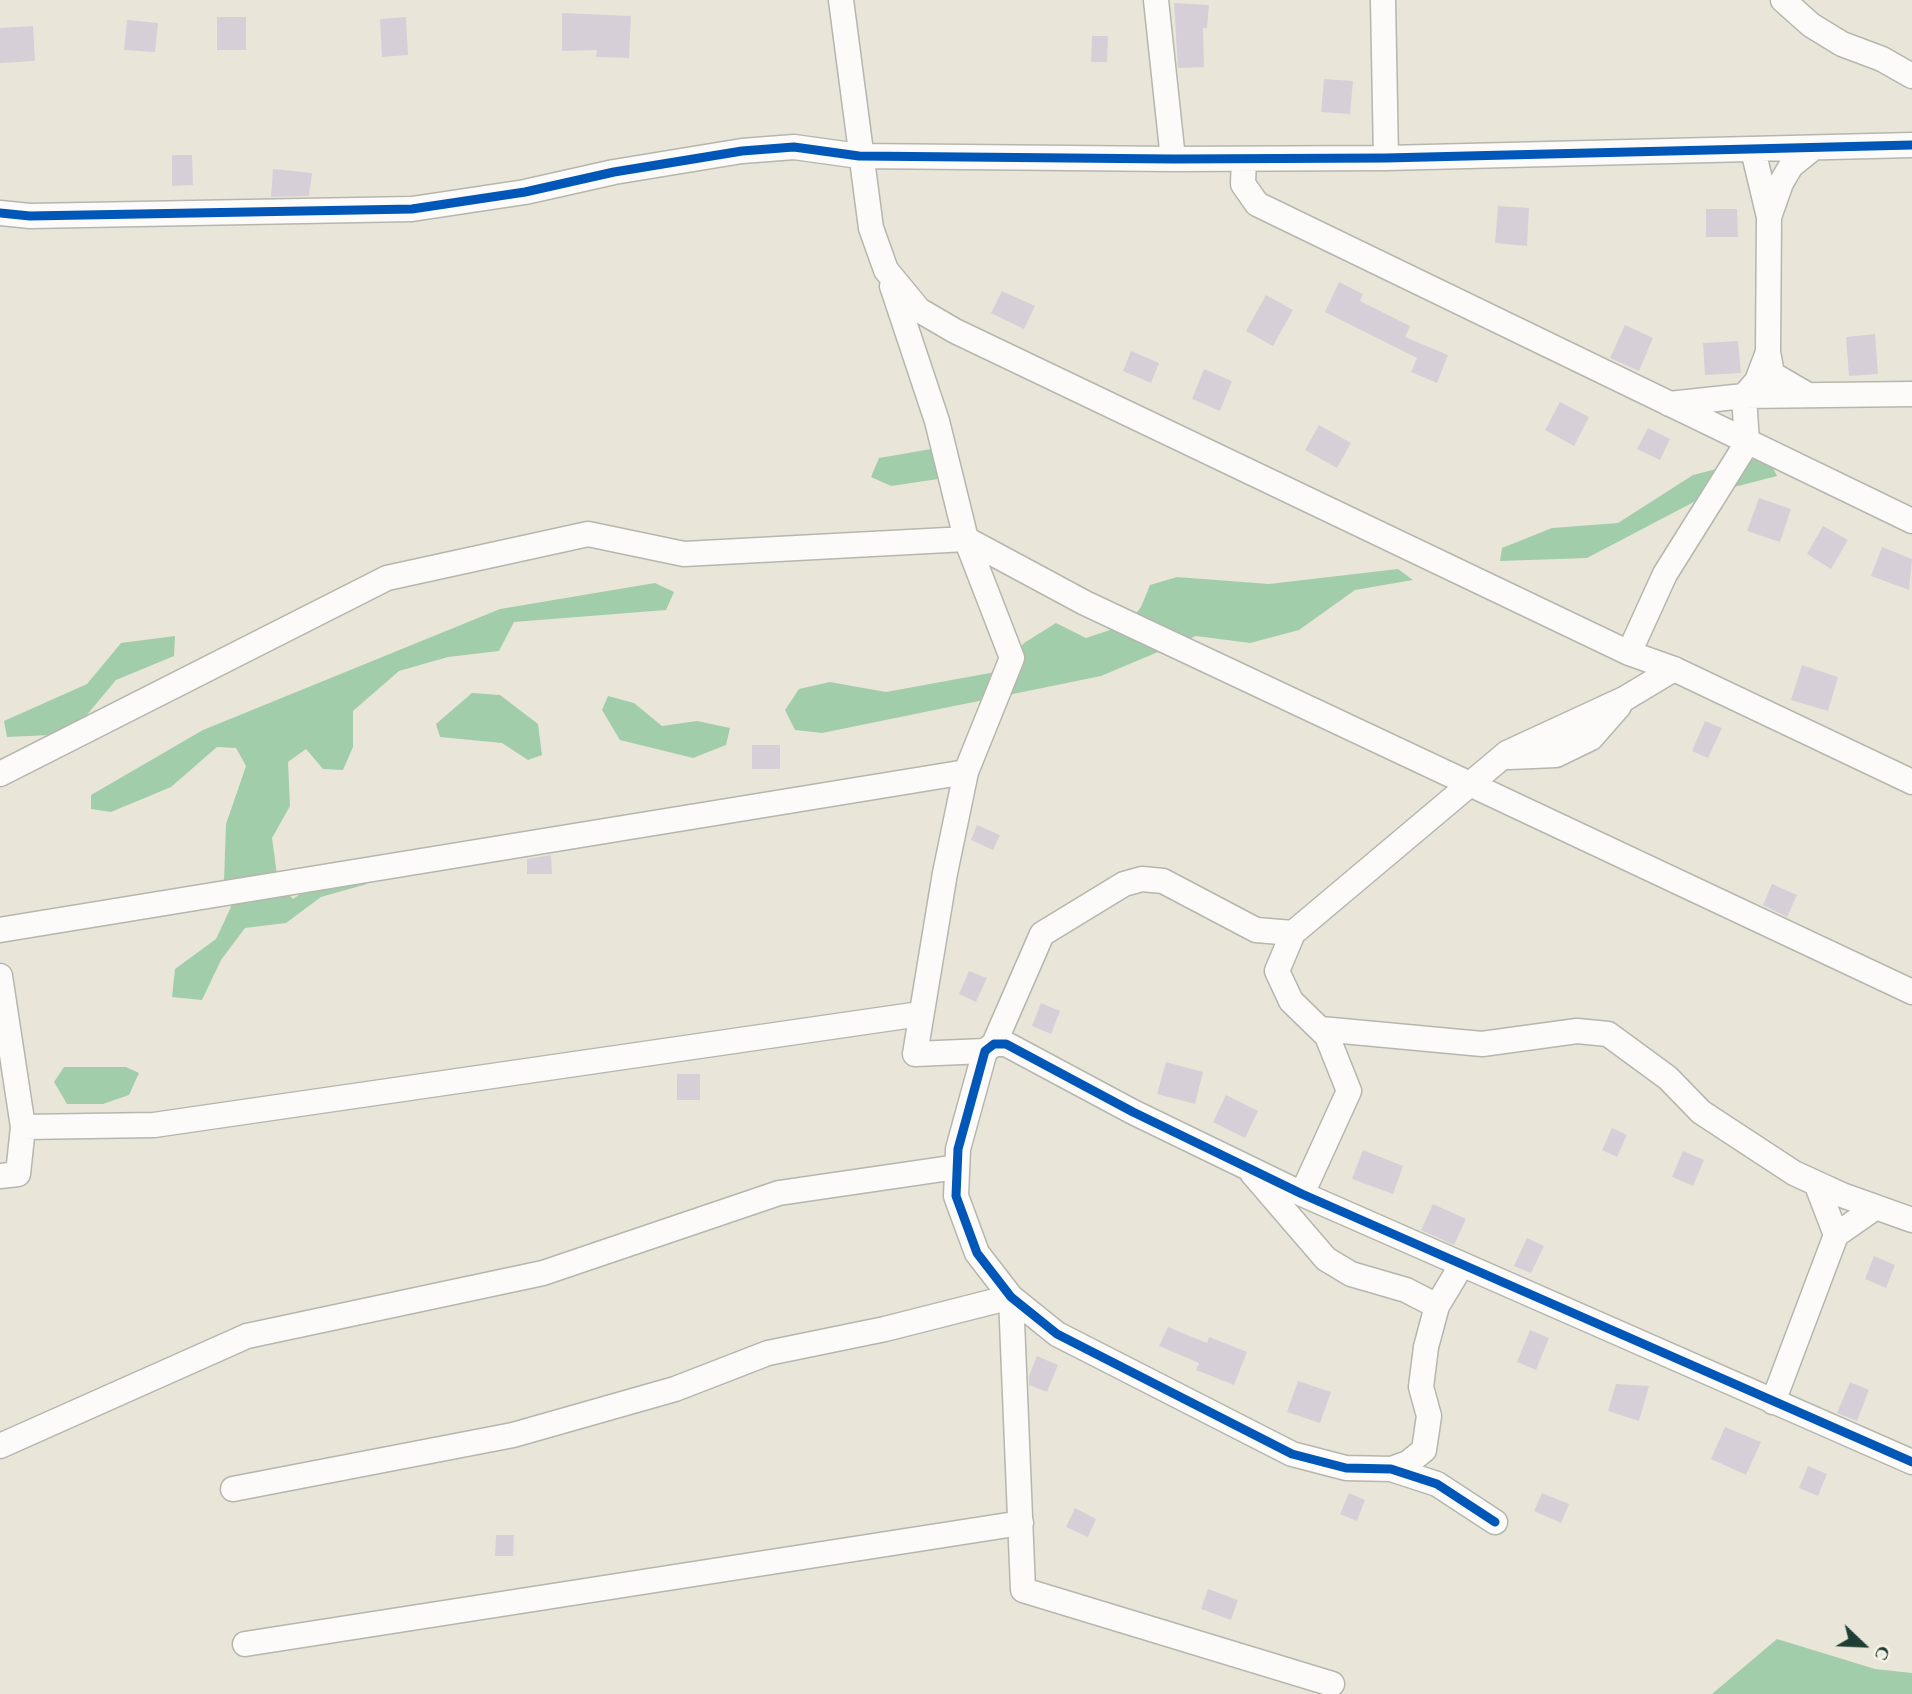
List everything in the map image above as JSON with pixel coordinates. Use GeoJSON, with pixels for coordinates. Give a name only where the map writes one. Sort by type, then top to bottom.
{"type":"FeatureCollection","features":[{"type":"Feature","properties":{"kind":"street"},"geometry":{"type":"LineString","coordinates":[[841,0],[859,156],[871,228],[937,421],[967,539],[1012,658],[966,772],[945,873],[915,1054],[989,1048],[1006,1044],[1133,1112],[1325,1205],[1912,1462]]}},
{"type":"Feature","properties":{"kind":"street"},"geometry":{"type":"LineString","coordinates":[[1156,0],[1173,159]]}},
{"type":"Feature","properties":{"kind":"street"},"geometry":{"type":"LineString","coordinates":[[1383,0],[1386,158]]}},
{"type":"Feature","properties":{"kind":"street"},"geometry":{"type":"LineString","coordinates":[[1783,0],[1811,25],[1842,44],[1882,59],[1912,76]]}},
{"type":"Feature","properties":{"kind":"street"},"geometry":{"type":"LineString","coordinates":[[0,213],[30,216],[412,209],[525,192],[614,172],[742,151],[794,147],[859,156],[1244,159],[1912,145]]}},
{"type":"Feature","properties":{"kind":"street"},"geometry":{"type":"LineString","coordinates":[[1769,217],[1780,183],[1791,166],[1812,149]]}},
{"type":"Feature","properties":{"kind":"street"},"geometry":{"type":"LineString","coordinates":[[1753,150],[1769,217],[1768,352],[1772,374],[1808,395]]}},
{"type":"Feature","properties":{"kind":"street"},"geometry":{"type":"LineString","coordinates":[[1244,159],[1242,184],[1256,204],[1912,521]]}},
{"type":"Feature","properties":{"kind":"street"},"geometry":{"type":"LineString","coordinates":[[886,270],[919,310],[955,331],[1629,653],[1674,669],[1912,782]]}},
{"type":"Feature","properties":{"kind":"street"},"geometry":{"type":"LineString","coordinates":[[1629,653],[1665,574],[1747,443],[1744,396],[1757,381],[1768,352]]}},
{"type":"Feature","properties":{"kind":"street"},"geometry":{"type":"LineString","coordinates":[[1669,404],[1744,396],[1912,394]]}},
{"type":"Feature","properties":{"kind":"street"},"geometry":{"type":"LineString","coordinates":[[0,774],[387,578],[588,534],[684,554],[967,539],[1085,603],[1912,992]]}},
{"type":"Feature","properties":{"kind":"street"},"geometry":{"type":"LineString","coordinates":[[1303,1194],[1349,1091],[1326,1036],[1292,1001],[1277,971],[1293,933],[1502,757],[1625,699],[1674,669]]}},
{"type":"Feature","properties":{"kind":"street"},"geometry":{"type":"LineString","coordinates":[[0,930],[966,772]]}},
{"type":"Feature","properties":{"kind":"street"},"geometry":{"type":"LineString","coordinates":[[1293,933],[1256,930],[1163,881],[1142,878],[1124,884],[1062,919],[1042,934],[989,1048],[958,1149],[956,1196],[978,1253],[1011,1297],[1057,1334],[1292,1454],[1346,1468],[1391,1469],[1437,1484],[1495,1521]]}},
{"type":"Feature","properties":{"kind":"street"},"geometry":{"type":"LineString","coordinates":[[0,976],[23,1127],[18,1174],[0,1176]]}},
{"type":"Feature","properties":{"kind":"street"},"geometry":{"type":"LineString","coordinates":[[23,1127],[154,1125],[920,1014]]}},
{"type":"Feature","properties":{"kind":"street"},"geometry":{"type":"LineString","coordinates":[[1321,1029],[1482,1044],[1577,1031],[1608,1034],[1668,1078],[1701,1112],[1794,1173],[1912,1220]]}},
{"type":"Feature","properties":{"kind":"street"},"geometry":{"type":"LineString","coordinates":[[1245,1164],[1326,1259],[1351,1274],[1406,1290],[1437,1306]]}},
{"type":"Feature","properties":{"kind":"street"},"geometry":{"type":"LineString","coordinates":[[0,1446],[247,1336],[543,1273],[779,1193],[957,1167]]}},
{"type":"Feature","properties":{"kind":"street"},"geometry":{"type":"LineString","coordinates":[[1816,1183],[1836,1235]]}},
{"type":"Feature","properties":{"kind":"street"},"geometry":{"type":"LineString","coordinates":[[1282,1210],[1325,1205]]}},
{"type":"Feature","properties":{"kind":"street"},"geometry":{"type":"LineString","coordinates":[[1773,1402],[1836,1235],[1875,1206]]}},
{"type":"Feature","properties":{"kind":"street"},"geometry":{"type":"LineString","coordinates":[[1437,1484],[1427,1472],[1424,1450],[1430,1416],[1421,1387],[1426,1347],[1437,1306],[1461,1266]]}},
{"type":"Feature","properties":{"kind":"street"},"geometry":{"type":"LineString","coordinates":[[233,1489],[513,1435],[675,1388],[768,1353],[885,1329],[1011,1297]]}},
{"type":"Feature","properties":{"kind":"street"},"geometry":{"type":"LineString","coordinates":[[1011,1297],[1023,1590],[1332,1684]]}},
{"type":"Feature","properties":{"kind":"street"},"geometry":{"type":"LineString","coordinates":[[1391,1469],[1408,1463],[1424,1450]]}},
{"type":"Feature","properties":{"kind":"street"},"geometry":{"type":"LineString","coordinates":[[245,1644],[1021,1523]]}},
{"type":"Feature","properties":{"kind":"green space"},"geometry":{"type":"Polygon","coordinates":[[[931,449],[946,459],[938,479],[891,486],[871,477],[879,458],[931,449]]]}},
{"type":"Feature","properties":{"kind":"green space"},"geometry":{"type":"Polygon","coordinates":[[[1767,456],[1777,476],[1711,493],[1587,558],[1500,561],[1502,548],[1552,528],[1618,523],[1693,475],[1767,456]]]}},
{"type":"Feature","properties":{"kind":"green space"},"geometry":{"type":"Polygon","coordinates":[[[1398,569],[1413,580],[1355,590],[1299,630],[1250,643],[1196,636],[1101,676],[822,733],[795,730],[785,710],[799,689],[830,682],[886,692],[1001,671],[1024,643],[1056,623],[1086,638],[1128,624],[1141,607],[1150,585],[1177,577],[1269,584],[1398,569]]]}},
{"type":"Feature","properties":{"kind":"green space"},"geometry":{"type":"Polygon","coordinates":[[[655,583],[674,592],[666,610],[514,622],[499,651],[448,657],[399,671],[353,711],[353,747],[343,770],[323,769],[306,749],[288,762],[290,806],[272,838],[278,882],[293,899],[346,862],[369,864],[367,884],[321,897],[286,923],[245,928],[221,960],[202,1000],[172,997],[175,969],[216,939],[231,907],[224,881],[226,824],[246,766],[236,748],[217,747],[171,787],[111,812],[91,809],[91,795],[203,730],[500,609],[655,583]]]}},
{"type":"Feature","properties":{"kind":"green space"},"geometry":{"type":"Polygon","coordinates":[[[175,636],[174,656],[116,680],[71,734],[7,737],[4,721],[87,684],[121,643],[175,636]]]}},
{"type":"Feature","properties":{"kind":"green space"},"geometry":{"type":"Polygon","coordinates":[[[472,693],[500,695],[538,724],[542,755],[528,760],[502,743],[440,737],[436,724],[472,693]]]}},
{"type":"Feature","properties":{"kind":"green space"},"geometry":{"type":"Polygon","coordinates":[[[608,696],[634,703],[662,726],[697,721],[730,728],[726,745],[693,758],[620,740],[602,710],[608,696]]]}},
{"type":"Feature","properties":{"kind":"green space"},"geometry":{"type":"Polygon","coordinates":[[[64,1067],[126,1067],[139,1073],[129,1095],[103,1104],[67,1104],[54,1082],[64,1067]]]}},
{"type":"Feature","properties":{"kind":"green space"},"geometry":{"type":"Polygon","coordinates":[[[1777,1639],[1875,1669],[1912,1673],[1912,1694],[1712,1694],[1777,1639]]]}},
{"type":"Feature","properties":{"kind":"building"},"geometry":{"type":"Polygon","coordinates":[[[1174,3],[1209,5],[1207,28],[1203,28],[1204,67],[1178,68],[1174,3]]]}},
{"type":"Feature","properties":{"kind":"building"},"geometry":{"type":"Polygon","coordinates":[[[562,13],[631,16],[629,58],[596,57],[597,50],[562,51],[562,13]]]}},
{"type":"Feature","properties":{"kind":"building"},"geometry":{"type":"Polygon","coordinates":[[[217,17],[246,17],[246,50],[217,50],[217,17]]]}},
{"type":"Feature","properties":{"kind":"building"},"geometry":{"type":"Polygon","coordinates":[[[406,17],[408,55],[382,57],[380,19],[406,17]]]}},
{"type":"Feature","properties":{"kind":"building"},"geometry":{"type":"Polygon","coordinates":[[[127,20],[158,23],[155,52],[124,50],[127,20]]]}},
{"type":"Feature","properties":{"kind":"building"},"geometry":{"type":"Polygon","coordinates":[[[33,26],[35,61],[0,63],[0,28],[33,26]]]}},
{"type":"Feature","properties":{"kind":"building"},"geometry":{"type":"Polygon","coordinates":[[[1092,36],[1108,36],[1107,62],[1091,62],[1092,36]]]}},
{"type":"Feature","properties":{"kind":"building"},"geometry":{"type":"Polygon","coordinates":[[[1324,79],[1353,81],[1350,114],[1321,112],[1324,79]]]}},
{"type":"Feature","properties":{"kind":"building"},"geometry":{"type":"Polygon","coordinates":[[[172,155],[192,155],[193,185],[172,186],[172,155]]]}},
{"type":"Feature","properties":{"kind":"building"},"geometry":{"type":"Polygon","coordinates":[[[273,169],[312,173],[309,196],[271,197],[273,169]]]}},
{"type":"Feature","properties":{"kind":"building"},"geometry":{"type":"Polygon","coordinates":[[[1498,206],[1529,208],[1527,246],[1495,243],[1498,206]]]}},
{"type":"Feature","properties":{"kind":"building"},"geometry":{"type":"Polygon","coordinates":[[[1706,209],[1737,209],[1738,237],[1706,237],[1706,209]]]}},
{"type":"Feature","properties":{"kind":"building"},"geometry":{"type":"Polygon","coordinates":[[[1339,282],[1363,294],[1360,301],[1410,326],[1405,337],[1448,355],[1437,383],[1411,372],[1417,358],[1325,312],[1339,282]]]}},
{"type":"Feature","properties":{"kind":"building"},"geometry":{"type":"Polygon","coordinates":[[[1002,291],[1035,306],[1024,329],[991,313],[1002,291]]]}},
{"type":"Feature","properties":{"kind":"building"},"geometry":{"type":"Polygon","coordinates":[[[1266,295],[1293,310],[1273,346],[1246,331],[1266,295]]]}},
{"type":"Feature","properties":{"kind":"building"},"geometry":{"type":"Polygon","coordinates":[[[1625,325],[1653,338],[1639,371],[1610,358],[1625,325]]]}},
{"type":"Feature","properties":{"kind":"building"},"geometry":{"type":"Polygon","coordinates":[[[1875,334],[1878,374],[1849,376],[1846,337],[1875,334]]]}},
{"type":"Feature","properties":{"kind":"building"},"geometry":{"type":"Polygon","coordinates":[[[1738,341],[1741,373],[1705,375],[1703,343],[1738,341]]]}},
{"type":"Feature","properties":{"kind":"building"},"geometry":{"type":"Polygon","coordinates":[[[1131,351],[1159,363],[1151,383],[1123,371],[1131,351]]]}},
{"type":"Feature","properties":{"kind":"building"},"geometry":{"type":"Polygon","coordinates":[[[1204,369],[1232,381],[1220,411],[1192,399],[1204,369]]]}},
{"type":"Feature","properties":{"kind":"building"},"geometry":{"type":"Polygon","coordinates":[[[1560,402],[1589,417],[1574,446],[1545,430],[1560,402]]]}},
{"type":"Feature","properties":{"kind":"building"},"geometry":{"type":"Polygon","coordinates":[[[1319,425],[1351,443],[1337,468],[1305,450],[1319,425]]]}},
{"type":"Feature","properties":{"kind":"building"},"geometry":{"type":"Polygon","coordinates":[[[1648,428],[1670,439],[1660,460],[1637,449],[1648,428]]]}},
{"type":"Feature","properties":{"kind":"building"},"geometry":{"type":"Polygon","coordinates":[[[1759,498],[1791,509],[1780,542],[1747,531],[1759,498]]]}},
{"type":"Feature","properties":{"kind":"building"},"geometry":{"type":"Polygon","coordinates":[[[1823,526],[1848,540],[1831,569],[1807,554],[1823,526]]]}},
{"type":"Feature","properties":{"kind":"building"},"geometry":{"type":"Polygon","coordinates":[[[1882,547],[1912,559],[1909,590],[1871,576],[1882,547]]]}},
{"type":"Feature","properties":{"kind":"building"},"geometry":{"type":"Polygon","coordinates":[[[1802,665],[1838,677],[1828,711],[1791,700],[1802,665]]]}},
{"type":"Feature","properties":{"kind":"building"},"geometry":{"type":"Polygon","coordinates":[[[1705,721],[1722,728],[1708,758],[1692,751],[1705,721]]]}},
{"type":"Feature","properties":{"kind":"building"},"geometry":{"type":"Polygon","coordinates":[[[752,745],[780,745],[780,769],[752,769],[752,745]]]}},
{"type":"Feature","properties":{"kind":"building"},"geometry":{"type":"Polygon","coordinates":[[[977,825],[1000,835],[993,850],[971,840],[977,825]]]}},
{"type":"Feature","properties":{"kind":"building"},"geometry":{"type":"Polygon","coordinates":[[[551,855],[552,874],[527,874],[527,859],[551,855]]]}},
{"type":"Feature","properties":{"kind":"building"},"geometry":{"type":"Polygon","coordinates":[[[1772,884],[1797,895],[1787,917],[1763,905],[1772,884]]]}},
{"type":"Feature","properties":{"kind":"building"},"geometry":{"type":"Polygon","coordinates":[[[969,971],[987,978],[976,1002],[959,994],[969,971]]]}},
{"type":"Feature","properties":{"kind":"building"},"geometry":{"type":"Polygon","coordinates":[[[1041,1003],[1060,1011],[1051,1034],[1032,1026],[1041,1003]]]}},
{"type":"Feature","properties":{"kind":"building"},"geometry":{"type":"Polygon","coordinates":[[[1166,1062],[1203,1072],[1195,1104],[1157,1094],[1166,1062]]]}},
{"type":"Feature","properties":{"kind":"building"},"geometry":{"type":"Polygon","coordinates":[[[677,1074],[700,1074],[700,1100],[677,1100],[677,1074]]]}},
{"type":"Feature","properties":{"kind":"building"},"geometry":{"type":"Polygon","coordinates":[[[1226,1095],[1258,1111],[1245,1138],[1213,1122],[1226,1095]]]}},
{"type":"Feature","properties":{"kind":"building"},"geometry":{"type":"Polygon","coordinates":[[[1612,1128],[1627,1135],[1617,1157],[1602,1150],[1612,1128]]]}},
{"type":"Feature","properties":{"kind":"building"},"geometry":{"type":"Polygon","coordinates":[[[1363,1150],[1403,1166],[1393,1194],[1352,1179],[1363,1150]]]}},
{"type":"Feature","properties":{"kind":"building"},"geometry":{"type":"Polygon","coordinates":[[[1683,1151],[1704,1160],[1693,1186],[1672,1177],[1683,1151]]]}},
{"type":"Feature","properties":{"kind":"building"},"geometry":{"type":"Polygon","coordinates":[[[1433,1204],[1466,1219],[1454,1245],[1421,1230],[1433,1204]]]}},
{"type":"Feature","properties":{"kind":"building"},"geometry":{"type":"Polygon","coordinates":[[[1527,1238],[1544,1246],[1531,1273],[1514,1266],[1527,1238]]]}},
{"type":"Feature","properties":{"kind":"building"},"geometry":{"type":"Polygon","coordinates":[[[1874,1256],[1895,1265],[1886,1288],[1865,1279],[1874,1256]]]}},
{"type":"Feature","properties":{"kind":"building"},"geometry":{"type":"Polygon","coordinates":[[[1168,1327],[1207,1343],[1209,1337],[1247,1352],[1234,1385],[1196,1370],[1199,1363],[1159,1346],[1168,1327]]]}},
{"type":"Feature","properties":{"kind":"building"},"geometry":{"type":"Polygon","coordinates":[[[1530,1330],[1549,1338],[1536,1370],[1517,1362],[1530,1330]]]}},
{"type":"Feature","properties":{"kind":"building"},"geometry":{"type":"Polygon","coordinates":[[[1037,1356],[1058,1365],[1047,1392],[1029,1385],[1029,1376],[1037,1356]]]}},
{"type":"Feature","properties":{"kind":"building"},"geometry":{"type":"Polygon","coordinates":[[[1298,1381],[1331,1392],[1320,1423],[1287,1412],[1298,1381]]]}},
{"type":"Feature","properties":{"kind":"building"},"geometry":{"type":"Polygon","coordinates":[[[1850,1382],[1869,1390],[1857,1421],[1837,1413],[1850,1382]]]}},
{"type":"Feature","properties":{"kind":"building"},"geometry":{"type":"Polygon","coordinates":[[[1616,1384],[1649,1386],[1639,1421],[1608,1411],[1616,1384]]]}},
{"type":"Feature","properties":{"kind":"building"},"geometry":{"type":"Polygon","coordinates":[[[1725,1427],[1761,1442],[1746,1475],[1711,1459],[1725,1427]]]}},
{"type":"Feature","properties":{"kind":"building"},"geometry":{"type":"Polygon","coordinates":[[[1808,1466],[1827,1474],[1818,1496],[1799,1488],[1808,1466]]]}},
{"type":"Feature","properties":{"kind":"building"},"geometry":{"type":"Polygon","coordinates":[[[1349,1493],[1365,1500],[1357,1521],[1340,1514],[1349,1493]]]}},
{"type":"Feature","properties":{"kind":"building"},"geometry":{"type":"Polygon","coordinates":[[[1542,1493],[1569,1504],[1561,1523],[1534,1511],[1542,1493]]]}},
{"type":"Feature","properties":{"kind":"building"},"geometry":{"type":"Polygon","coordinates":[[[1075,1508],[1096,1519],[1088,1537],[1066,1527],[1075,1508]]]}},
{"type":"Feature","properties":{"kind":"building"},"geometry":{"type":"Polygon","coordinates":[[[496,1535],[514,1535],[513,1556],[495,1556],[496,1535]]]}},
{"type":"Feature","properties":{"kind":"building"},"geometry":{"type":"Polygon","coordinates":[[[1208,1589],[1238,1600],[1231,1620],[1201,1609],[1208,1589]]]}},
{"type":"Feature","properties":{"kind":"cycle path"},"geometry":{"type":"LineString","coordinates":[[0,213],[30,216],[412,209],[525,192],[614,172],[742,151],[794,147],[859,156],[1173,159],[1386,158],[1912,145]]}},
{"type":"Feature","properties":{"kind":"cycle path"},"geometry":{"type":"LineString","coordinates":[[1495,1522],[1437,1484],[1391,1469],[1346,1468],[1292,1454],[1057,1334],[1011,1297],[977,1253],[956,1196],[958,1149],[985,1051],[994,1044],[1006,1044],[1133,1112],[1302,1194],[1912,1462]]}}]}
